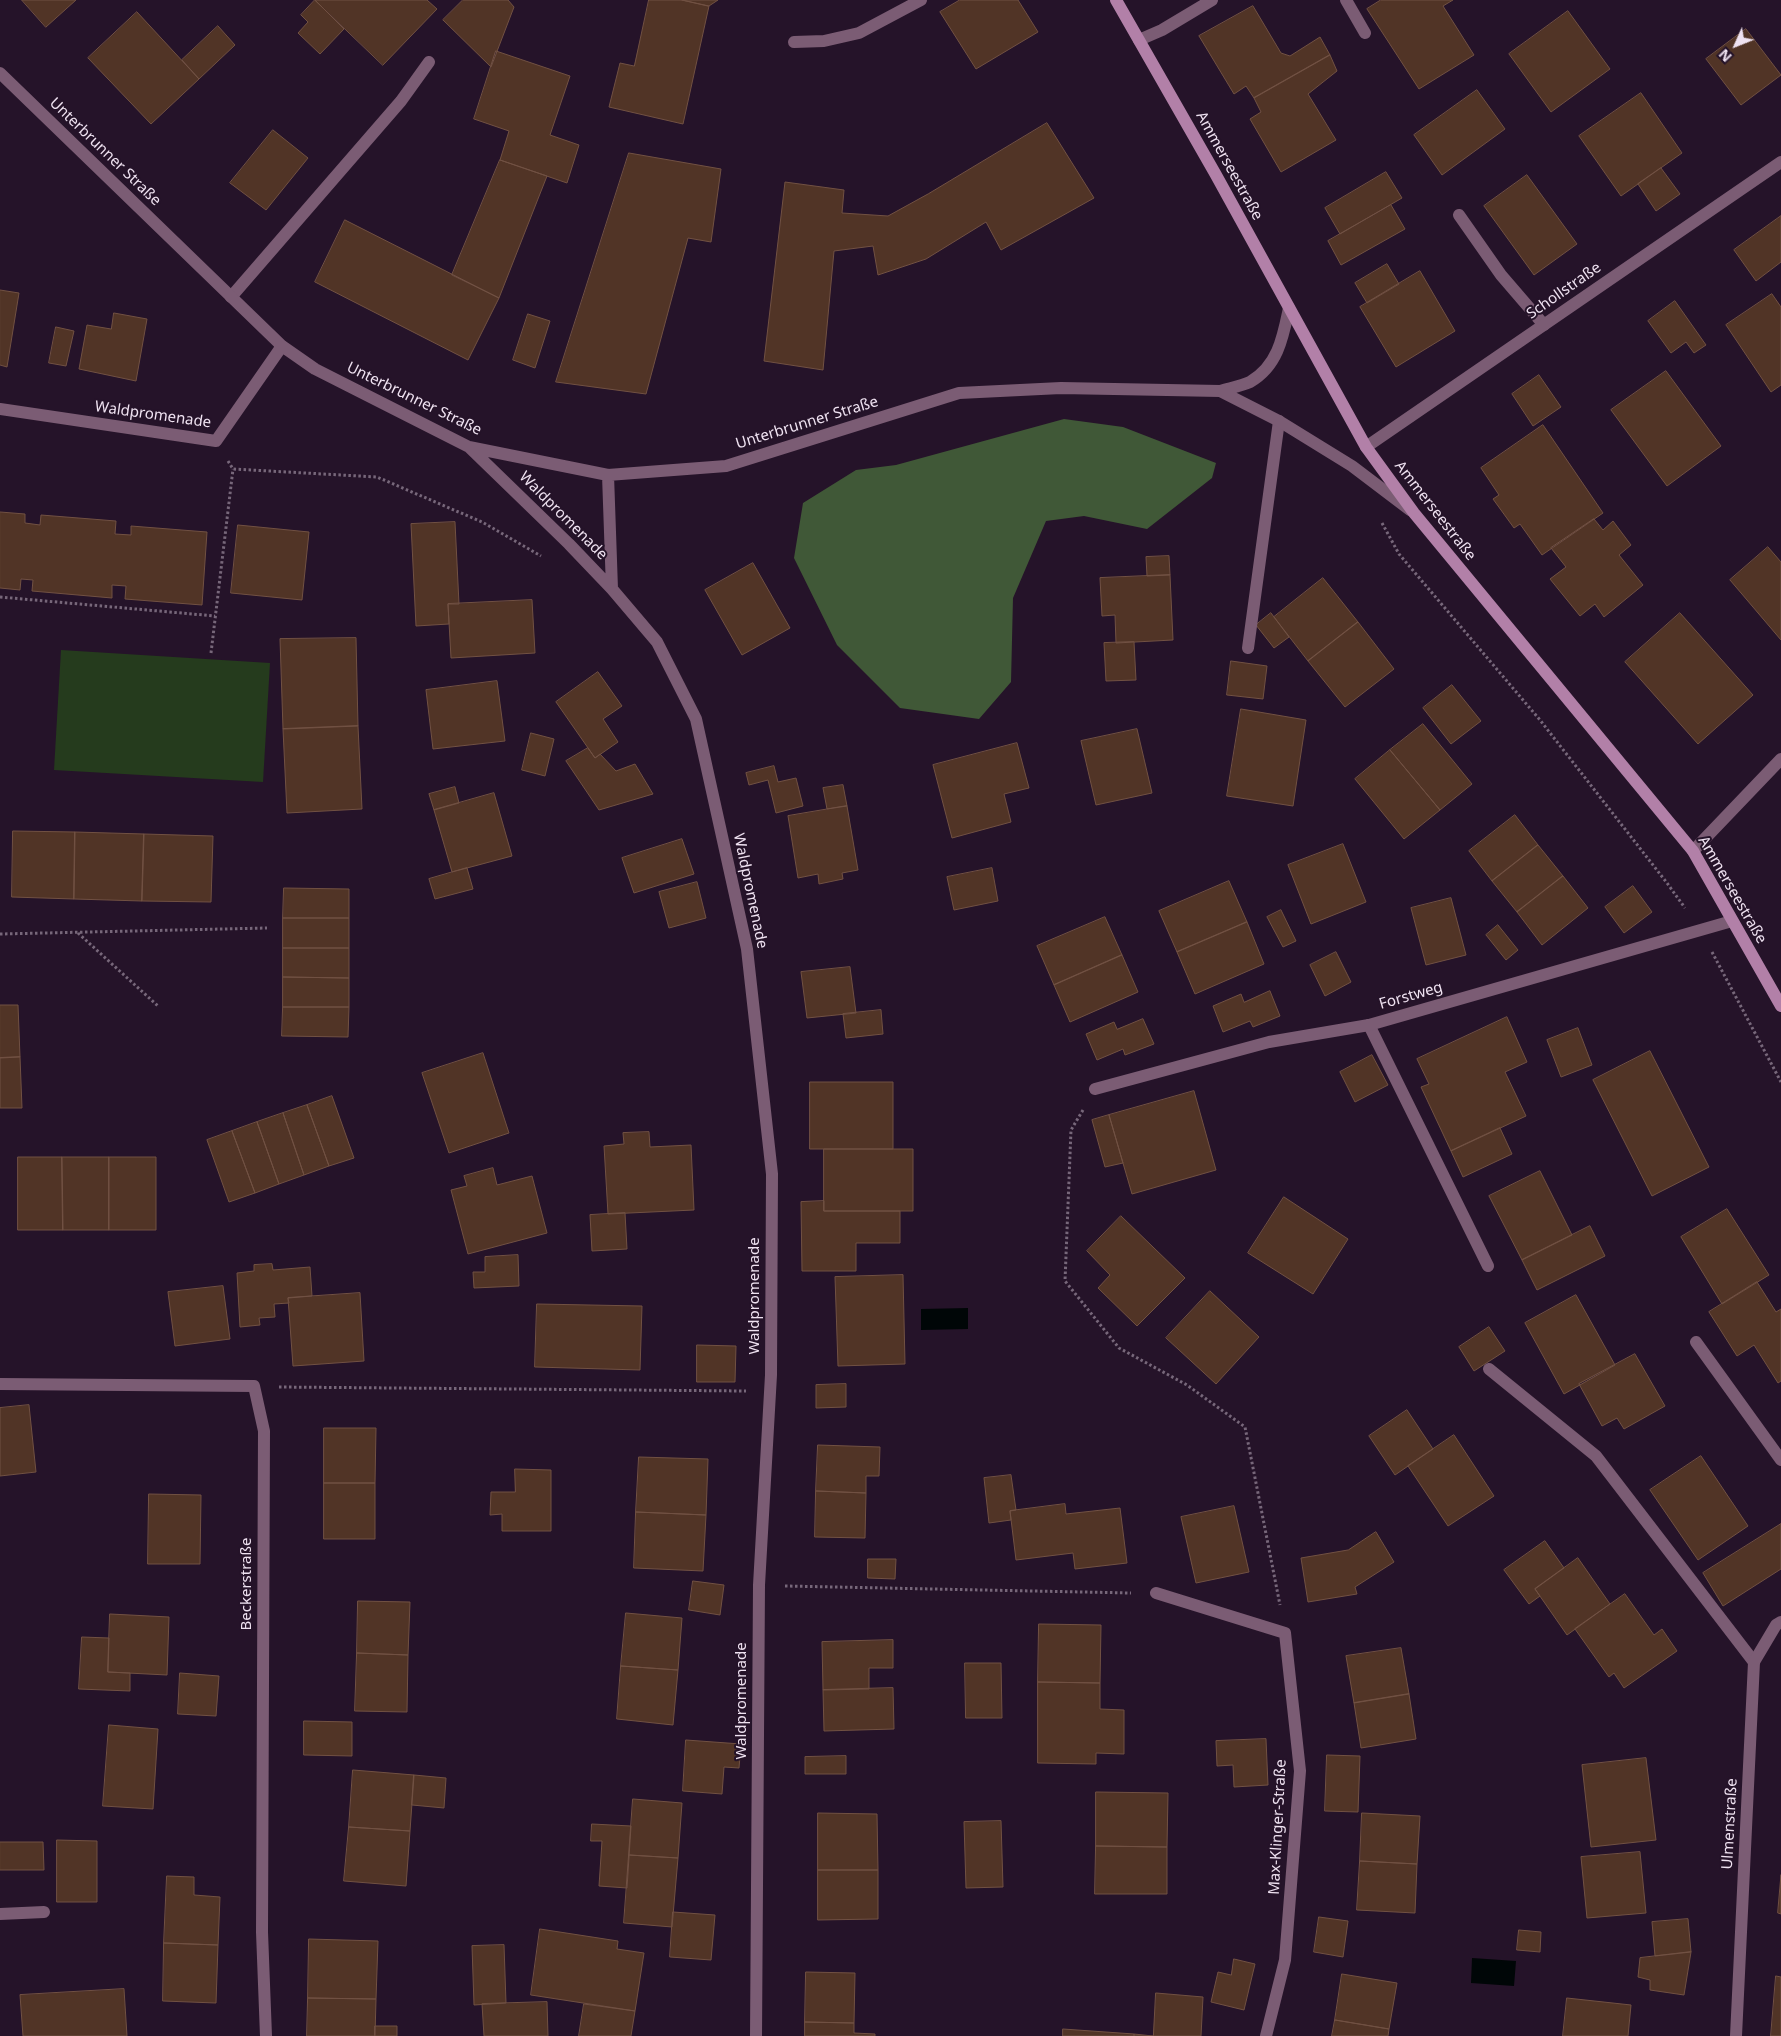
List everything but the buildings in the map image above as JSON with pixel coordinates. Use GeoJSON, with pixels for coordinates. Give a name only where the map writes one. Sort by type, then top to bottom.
{"type":"FeatureCollection","features":[{"type":"Feature","properties":{"kind":"main road","name":"Ammerseestraße"},"geometry":{"type":"LineString","coordinates":[[1116,0],[1366,447],[1414,513],[1693,850],[1781,1006]]}},
{"type":"Feature","properties":{"kind":"street"},"geometry":{"type":"LineString","coordinates":[[794,42],[824,41],[858,32],[921,0]]}},
{"type":"Feature","properties":{"kind":"street"},"geometry":{"type":"LineString","coordinates":[[1139,40],[1162,30],[1212,0]]}},
{"type":"Feature","properties":{"kind":"street"},"geometry":{"type":"LineString","coordinates":[[1346,0],[1365,33]]}},
{"type":"Feature","properties":{"kind":"street"},"geometry":{"type":"LineString","coordinates":[[231,297],[401,101],[429,62]]}},
{"type":"Feature","properties":{"kind":"street","name":"Unterbrunner Straße"},"geometry":{"type":"LineString","coordinates":[[0,73],[282,346],[315,369],[468,447],[608,475],[726,466],[959,393],[1061,388],[1220,391],[1249,382],[1267,369],[1281,345],[1289,308]]}},
{"type":"Feature","properties":{"kind":"street","name":"Schollstraße"},"geometry":{"type":"LineString","coordinates":[[1366,447],[1781,162]]}},
{"type":"Feature","properties":{"kind":"street"},"geometry":{"type":"LineString","coordinates":[[1459,215],[1501,275],[1544,325]]}},
{"type":"Feature","properties":{"kind":"street","name":"Waldpromenade"},"geometry":{"type":"LineString","coordinates":[[0,409],[216,441],[282,346]]}},
{"type":"Feature","properties":{"kind":"street","name":"Unterbrunner Straße"},"geometry":{"type":"LineString","coordinates":[[1220,391],[1279,421],[1352,466],[1414,513]]}},
{"type":"Feature","properties":{"kind":"street"},"geometry":{"type":"LineString","coordinates":[[1248,648],[1279,421]]}},
{"type":"Feature","properties":{"kind":"street","name":"Waldpromenade"},"geometry":{"type":"LineString","coordinates":[[468,447],[612,588],[657,642],[696,719],[747,949],[772,1174],[770,1391],[759,1585],[756,2036]]}},
{"type":"Feature","properties":{"kind":"street","name":"Waldpromenade"},"geometry":{"type":"LineString","coordinates":[[608,475],[612,588]]}},
{"type":"Feature","properties":{"kind":"street"},"geometry":{"type":"LineString","coordinates":[[1693,850],[1781,759]]}},
{"type":"Feature","properties":{"kind":"street","name":"Forstweg"},"geometry":{"type":"LineString","coordinates":[[1095,1089],[1269,1042],[1369,1025],[1732,921]]}},
{"type":"Feature","properties":{"kind":"street"},"geometry":{"type":"LineString","coordinates":[[1369,1025],[1488,1266]]}},
{"type":"Feature","properties":{"kind":"street"},"geometry":{"type":"LineString","coordinates":[[1696,1342],[1781,1460]]}},
{"type":"Feature","properties":{"kind":"street"},"geometry":{"type":"LineString","coordinates":[[1489,1369],[1596,1456],[1754,1662]]}},
{"type":"Feature","properties":{"kind":"street"},"geometry":{"type":"LineString","coordinates":[[0,1384],[254,1386]]}},
{"type":"Feature","properties":{"kind":"street","name":"Beckerstraße"},"geometry":{"type":"LineString","coordinates":[[254,1386],[264,1431],[262,1932],[266,2036]]}},
{"type":"Feature","properties":{"kind":"street"},"geometry":{"type":"LineString","coordinates":[[1156,1593],[1285,1633]]}},
{"type":"Feature","properties":{"kind":"street","name":"Ulmenstraße"},"geometry":{"type":"LineString","coordinates":[[1736,2036],[1754,1662],[1776,1625],[1781,1622]]}},
{"type":"Feature","properties":{"kind":"street","name":"Max-Klinger-Straße"},"geometry":{"type":"LineString","coordinates":[[1266,2036],[1285,1960],[1300,1771],[1285,1633]]}},
{"type":"Feature","properties":{"kind":"street"},"geometry":{"type":"LineString","coordinates":[[0,1914],[44,1912]]}},
{"type":"Feature","properties":{"kind":"path"},"geometry":{"type":"LineString","coordinates":[[211,653],[233,470],[216,441]]}},
{"type":"Feature","properties":{"kind":"path"},"geometry":{"type":"LineString","coordinates":[[233,470],[377,477],[482,522],[547,559]]}},
{"type":"Feature","properties":{"kind":"path"},"geometry":{"type":"LineString","coordinates":[[1380,519],[1399,554],[1540,720],[1667,882],[1700,930],[1781,1082]]}},
{"type":"Feature","properties":{"kind":"path"},"geometry":{"type":"LineString","coordinates":[[0,597],[215,616]]}},
{"type":"Feature","properties":{"kind":"path"},"geometry":{"type":"LineString","coordinates":[[0,934],[267,928]]}},
{"type":"Feature","properties":{"kind":"path"},"geometry":{"type":"LineString","coordinates":[[78,932],[158,1006]]}},
{"type":"Feature","properties":{"kind":"path"},"geometry":{"type":"LineString","coordinates":[[1095,1089],[1071,1130],[1065,1281],[1119,1348],[1187,1385],[1246,1427],[1285,1633]]}},
{"type":"Feature","properties":{"kind":"path"},"geometry":{"type":"LineString","coordinates":[[254,1386],[770,1391]]}},
{"type":"Feature","properties":{"kind":"path"},"geometry":{"type":"LineString","coordinates":[[759,1585],[1156,1593]]}},
{"type":"Feature","properties":{"kind":"green space"},"geometry":{"type":"Polygon","coordinates":[[[1064,419],[1123,427],[1216,463],[1212,478],[1147,529],[1084,516],[1046,521],[1013,598],[1011,682],[979,719],[900,708],[837,645],[794,558],[803,503],[856,470],[896,465],[1064,419]]]}},
{"type":"Feature","properties":{"kind":"green space"},"geometry":{"type":"Polygon","coordinates":[[[61,650],[270,663],[263,782],[54,770],[61,650]]]}},
{"type":"Feature","properties":{"kind":"shaded area"},"geometry":{"type":"Polygon","coordinates":[[[968,1308],[968,1329],[921,1330],[921,1309],[968,1308]]]}},
{"type":"Feature","properties":{"kind":"shaded area"},"geometry":{"type":"Polygon","coordinates":[[[1472,1958],[1516,1961],[1514,1986],[1471,1983],[1472,1958]]]}}]}
